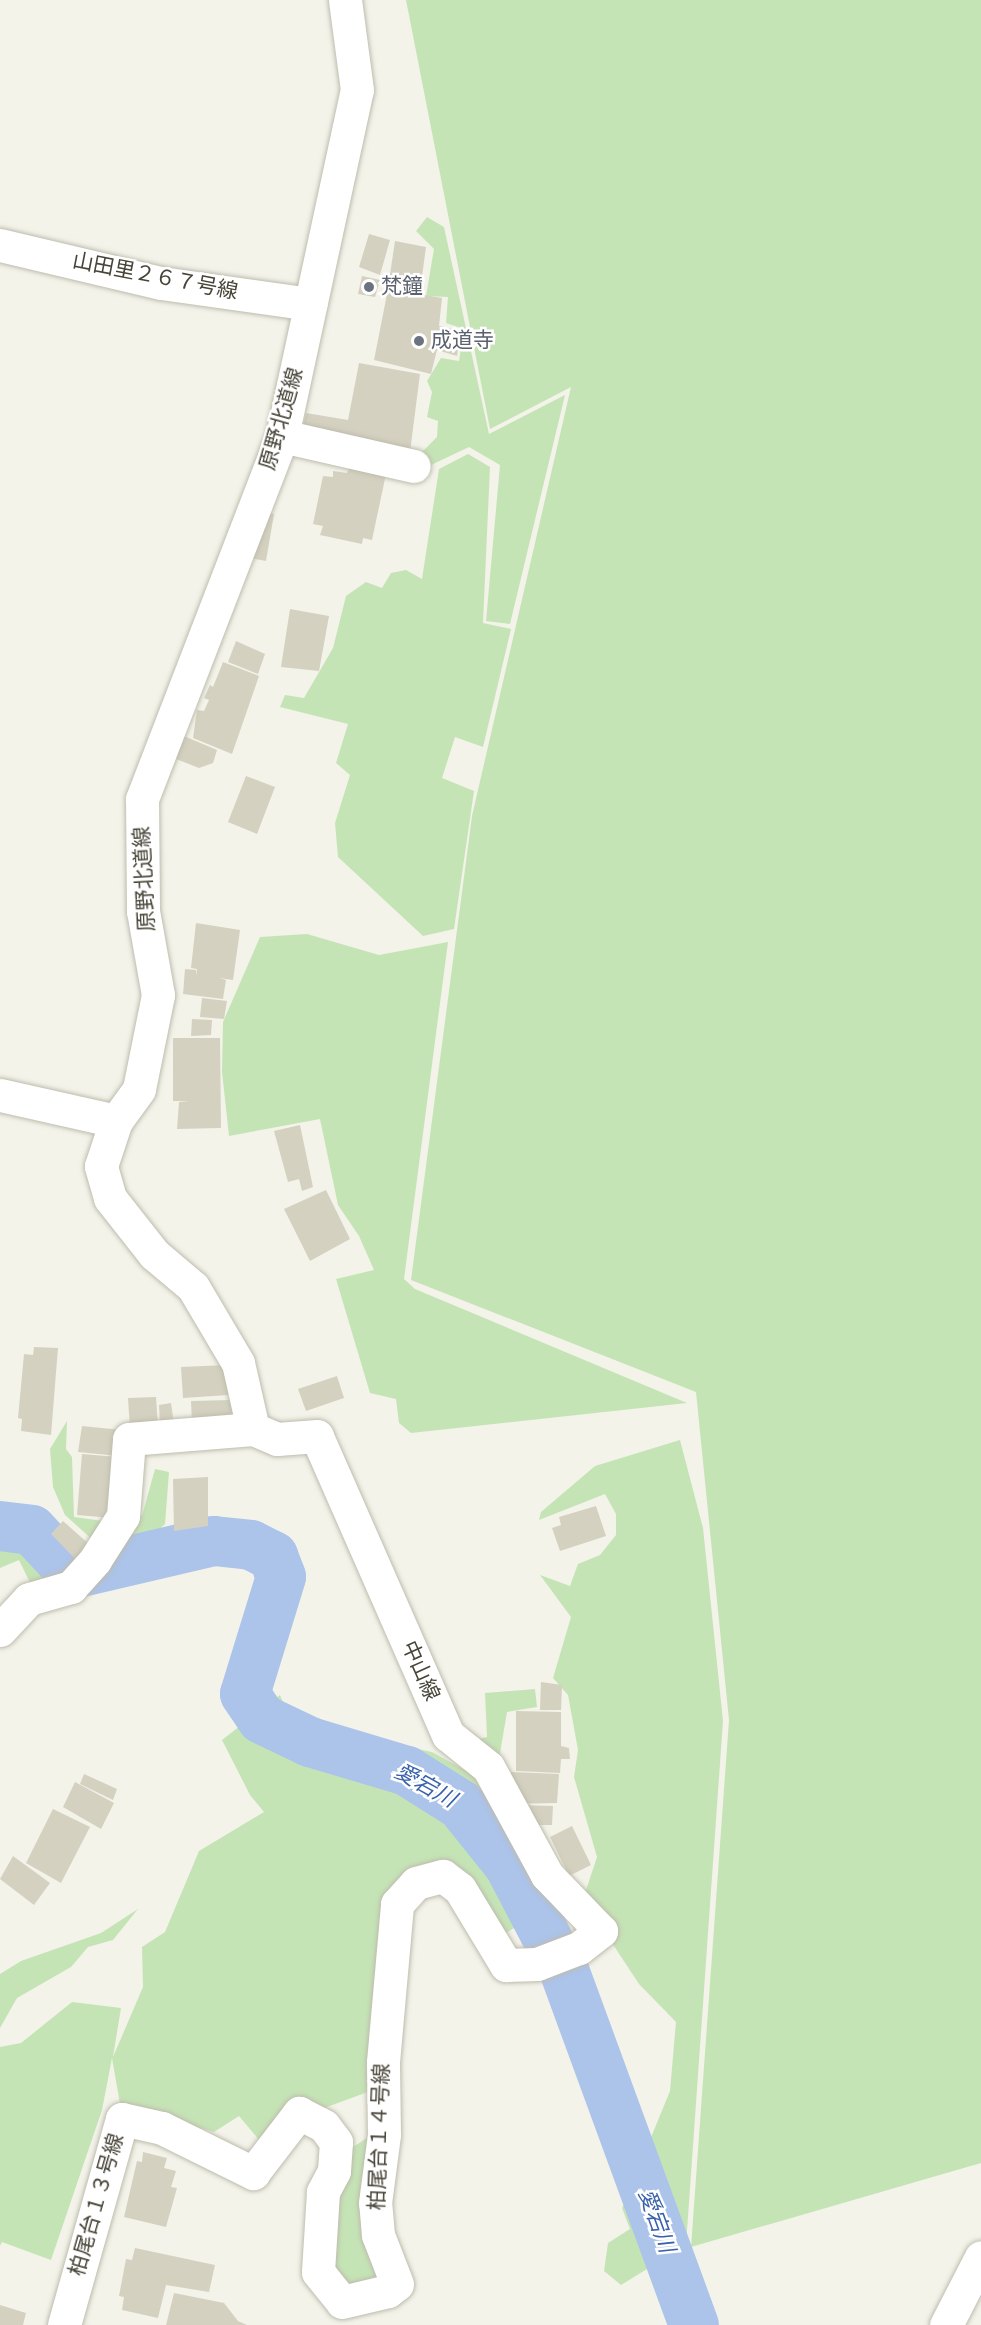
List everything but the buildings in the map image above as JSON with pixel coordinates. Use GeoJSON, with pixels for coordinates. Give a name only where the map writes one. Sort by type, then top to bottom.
{"type":"FeatureCollection","features":[{"type":"Feature","properties":{"kind":"street","name":"原野北道線"},"geometry":{"type":"LineString","coordinates":[[253,1429],[238,1364],[194,1287],[154,1254],[110,1198],[101,1166],[116,1121],[139,1089],[158,995],[143,911],[142,799],[282,436],[357,90],[345,0]]}},
{"type":"Feature","properties":{"kind":"street","name":"山田里２６７号線"},"geometry":{"type":"LineString","coordinates":[[0,245],[161,283],[311,304]]}},
{"type":"Feature","properties":{"kind":"street"},"geometry":{"type":"LineString","coordinates":[[282,436],[414,466]]}},
{"type":"Feature","properties":{"kind":"street"},"geometry":{"type":"LineString","coordinates":[[0,1095],[116,1121]]}},
{"type":"Feature","properties":{"kind":"street"},"geometry":{"type":"LineString","coordinates":[[0,1630],[29,1599],[71,1587],[95,1560],[123,1516],[129,1439],[253,1429]]}},
{"type":"Feature","properties":{"kind":"street","name":"中山線"},"geometry":{"type":"LineString","coordinates":[[253,1429],[277,1439],[317,1436],[448,1735],[488,1767],[548,1875],[590,1940]]}},
{"type":"Feature","properties":{"kind":"street","name":"柏尾台１４号線"},"geometry":{"type":"LineString","coordinates":[[253,2173],[298,2113],[324,2126],[336,2142],[334,2171],[323,2192],[318,2272],[342,2302],[388,2291],[397,2284],[378,2235],[375,2203],[384,2134],[383,2062],[397,1904],[416,1883],[443,1876],[460,1889],[506,1965],[537,1965],[590,1940]]}},
{"type":"Feature","properties":{"kind":"street","name":"柏尾台１３号線"},"geometry":{"type":"LineString","coordinates":[[64,2325],[122,2119],[162,2128],[253,2173]]}},
{"type":"Feature","properties":{"kind":"street"},"geometry":{"type":"LineString","coordinates":[[946,2325],[981,2257]]}},
{"type":"Feature","properties":{"kind":"green space"},"geometry":{"type":"Polygon","coordinates":[[[406,0],[981,0],[981,2163],[691,2247],[729,1720],[696,1392],[411,1280],[472,816],[571,387],[490,429],[406,0]]]}},
{"type":"Feature","properties":{"kind":"green space"},"geometry":{"type":"Polygon","coordinates":[[[427,217],[444,227],[489,434],[565,395],[510,624],[486,621],[500,465],[469,447],[429,466],[414,460],[437,437],[438,421],[427,417],[432,392],[427,381],[441,358],[459,361],[464,329],[446,323],[448,297],[426,296],[434,249],[416,231],[427,217]]]}},
{"type":"Feature","properties":{"kind":"green space"},"geometry":{"type":"Polygon","coordinates":[[[468,454],[490,467],[483,623],[511,629],[483,747],[455,737],[442,778],[474,791],[454,929],[423,936],[338,857],[335,823],[350,775],[336,763],[348,724],[280,707],[285,695],[304,698],[333,648],[346,596],[366,582],[382,588],[391,573],[406,570],[422,579],[439,469],[468,454]]]}},
{"type":"Feature","properties":{"kind":"green space"},"geometry":{"type":"Polygon","coordinates":[[[307,934],[379,955],[448,942],[404,1279],[415,1289],[687,1403],[411,1433],[399,1423],[396,1399],[370,1393],[336,1279],[374,1270],[359,1236],[338,1205],[320,1119],[229,1136],[222,1072],[223,1022],[260,937],[307,934]]]}},
{"type":"Feature","properties":{"kind":"green space"},"geometry":{"type":"Polygon","coordinates":[[[67,1421],[66,1449],[72,1457],[74,1517],[111,1522],[94,1541],[65,1515],[53,1487],[50,1449],[67,1421]]]}},
{"type":"Feature","properties":{"kind":"green space"},"geometry":{"type":"Polygon","coordinates":[[[680,1440],[703,1528],[723,1721],[686,2245],[621,2285],[604,2271],[608,2243],[630,2229],[622,2208],[670,2091],[676,2022],[639,1984],[583,1899],[597,1857],[574,1777],[578,1750],[568,1695],[553,1678],[571,1617],[540,1575],[570,1586],[578,1564],[600,1555],[616,1535],[616,1514],[605,1494],[539,1520],[541,1512],[595,1466],[680,1440]]]}},
{"type":"Feature","properties":{"kind":"green space"},"geometry":{"type":"Polygon","coordinates":[[[155,1469],[169,1472],[165,1524],[150,1538],[218,1527],[235,1536],[231,1557],[91,1583],[129,1518],[142,1516],[155,1469]]]}},
{"type":"Feature","properties":{"kind":"green space"},"geometry":{"type":"Polygon","coordinates":[[[0,1517],[32,1520],[60,1542],[74,1566],[34,1591],[19,1560],[0,1568],[0,1517]]]}},
{"type":"Feature","properties":{"kind":"green space"},"geometry":{"type":"Polygon","coordinates":[[[535,1689],[537,1707],[507,1712],[498,1765],[478,1739],[487,1737],[485,1693],[535,1689]]]}},
{"type":"Feature","properties":{"kind":"green space"},"geometry":{"type":"Polygon","coordinates":[[[280,1695],[288,1714],[360,1737],[432,1752],[474,1775],[563,1898],[498,1938],[462,1885],[409,1880],[376,2089],[316,2111],[260,2141],[239,2116],[214,2132],[120,2104],[112,2058],[102,2110],[51,2260],[2,2242],[0,2246],[0,2047],[21,2043],[72,2002],[121,2008],[113,2057],[143,1987],[142,1947],[165,1932],[199,1851],[264,1812],[250,1795],[222,1740],[280,1695]]]}},
{"type":"Feature","properties":{"kind":"green space"},"geometry":{"type":"Polygon","coordinates":[[[138,1909],[113,1940],[88,1947],[71,1967],[17,1998],[0,2028],[0,1974],[21,1961],[101,1933],[138,1909]]]}},
{"type":"Feature","properties":{"kind":"green space"},"geometry":{"type":"Polygon","coordinates":[[[371,2135],[382,2282],[345,2289],[326,2266],[349,2150],[371,2135]]]}},
{"type":"Feature","properties":{"kind":"waterway","name":"愛宕川"},"geometry":{"type":"LineString","coordinates":[[0,1526],[32,1530],[73,1574],[214,1541],[251,1545],[273,1556],[281,1577],[245,1694],[262,1719],[310,1742],[407,1771],[461,1805],[509,1865],[564,1970],[694,2325]]}},
{"type":"Feature","properties":{"kind":"place","name":"梵鐘"},"geometry":{"type":"Point","coordinates":[369,287]}},
{"type":"Feature","properties":{"kind":"place","name":"成道寺"},"geometry":{"type":"Point","coordinates":[419,341]}}]}
